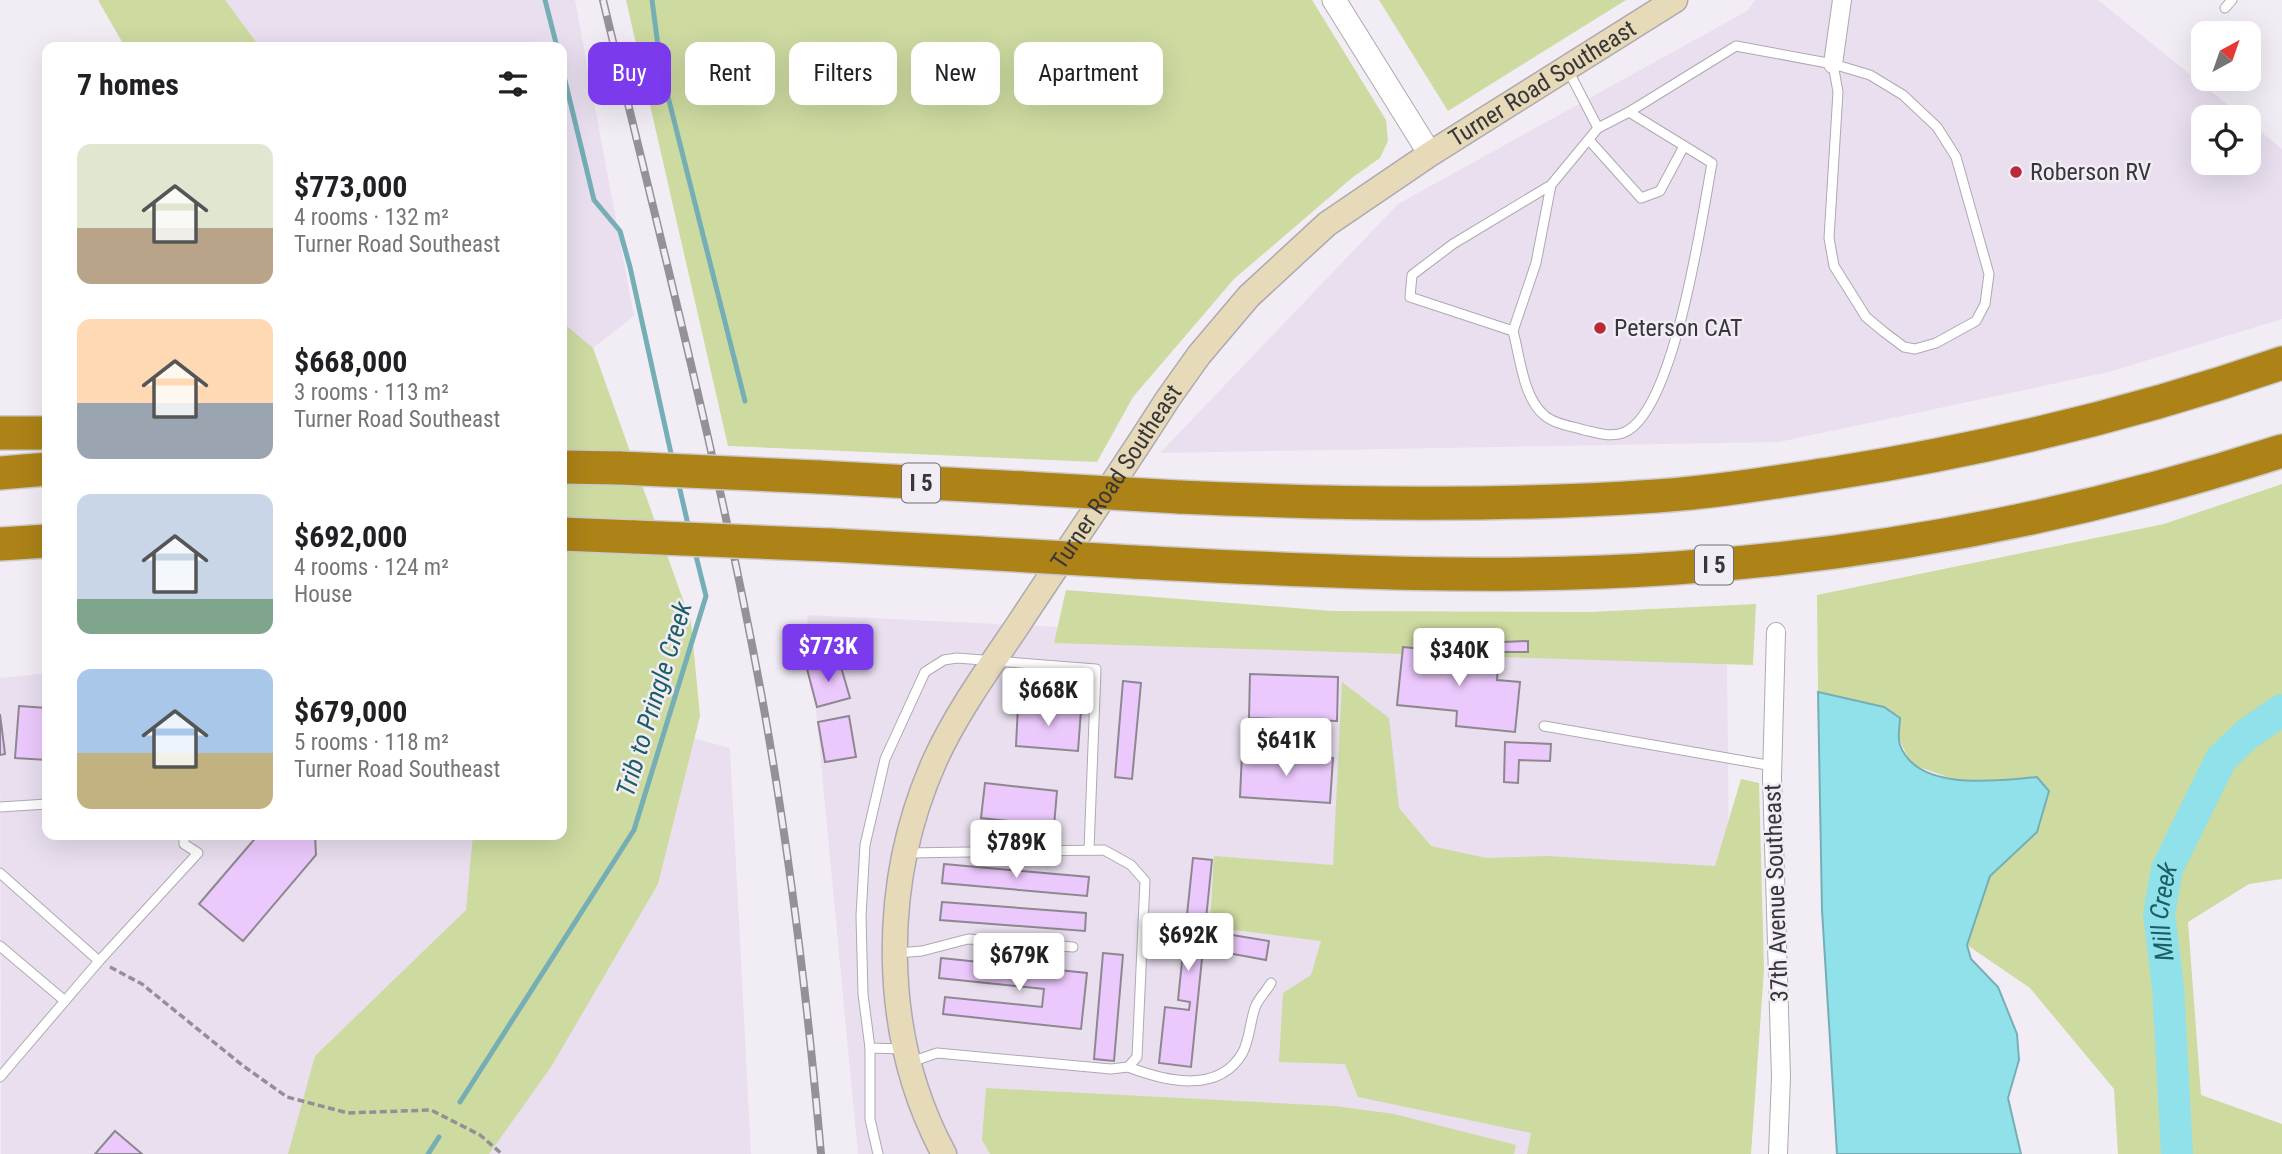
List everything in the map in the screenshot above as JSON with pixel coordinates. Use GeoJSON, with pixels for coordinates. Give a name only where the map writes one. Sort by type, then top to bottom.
{"type":"FeatureCollection","features":[{"type":"Feature","properties":{"kind":"highway","name":"I 5"},"geometry":{"type":"LineString","coordinates":[[567,467],[818,477],[1179,497],[1458,505],[1659,496],[1768,484],[1988,447],[2225,382],[2282,363]]}},
{"type":"Feature","properties":{"kind":"highway"},"geometry":{"type":"LineString","coordinates":[[0,433],[42,433]]}},
{"type":"Feature","properties":{"kind":"highway","name":"I 5"},"geometry":{"type":"LineString","coordinates":[[567,534],[1134,562],[1477,575],[1740,563],[1879,545],[2055,512],[2153,489],[2282,452]]}},
{"type":"Feature","properties":{"kind":"highway"},"geometry":{"type":"LineString","coordinates":[[0,473],[42,469]]}},
{"type":"Feature","properties":{"kind":"highway"},"geometry":{"type":"LineString","coordinates":[[0,544],[42,541]]}},
{"type":"Feature","properties":{"kind":"main road","name":"Turner Road Southeast"},"geometry":{"type":"LineString","coordinates":[[944,1154],[926,1117],[908,1056],[895,953],[900,883],[919,800],[936,759],[993,662],[1167,400],[1225,323],[1290,256],[1327,224],[1430,154],[1675,0]]}},
{"type":"Feature","properties":{"kind":"street"},"geometry":{"type":"LineString","coordinates":[[1334,0],[1430,154]]}},
{"type":"Feature","properties":{"kind":"street"},"geometry":{"type":"LineString","coordinates":[[1833,64],[1842,0]]}},
{"type":"Feature","properties":{"kind":"street","name":"37th Avenue Southeast"},"geometry":{"type":"LineString","coordinates":[[1776,632],[1773,766],[1781,1077],[1777,1154]]}},
{"type":"Feature","properties":{"kind":"lane"},"geometry":{"type":"LineString","coordinates":[[1513,331],[1410,298],[1412,275],[1453,244],[1551,185],[1598,128],[1736,46],[1833,64],[1870,75],[1903,94],[1937,127],[1956,157],[1989,274],[1985,304],[1976,321],[1958,333],[1915,349],[1904,346],[1866,317],[1834,266],[1829,238],[1838,92],[1833,64]]}},
{"type":"Feature","properties":{"kind":"lane"},"geometry":{"type":"LineString","coordinates":[[1568,68],[1598,128]]}},
{"type":"Feature","properties":{"kind":"lane"},"geometry":{"type":"LineString","coordinates":[[1551,185],[1536,263],[1513,331],[1532,400],[1545,416],[1603,435],[1623,433],[1634,426],[1647,411],[1670,362],[1712,163],[1629,112]]}},
{"type":"Feature","properties":{"kind":"lane"},"geometry":{"type":"LineString","coordinates":[[1588,140],[1641,198],[1660,191],[1684,146]]}},
{"type":"Feature","properties":{"kind":"lane"},"geometry":{"type":"LineString","coordinates":[[878,1154],[870,1119],[870,1048],[863,994],[861,915],[865,845],[885,760],[925,672],[933,665],[957,658],[1096,669],[1089,850]]}},
{"type":"Feature","properties":{"kind":"lane"},"geometry":{"type":"LineString","coordinates":[[1544,726],[1773,766]]}},
{"type":"Feature","properties":{"kind":"lane"},"geometry":{"type":"LineString","coordinates":[[0,807],[42,804]]}},
{"type":"Feature","properties":{"kind":"lane"},"geometry":{"type":"LineString","coordinates":[[0,1077],[99,961],[198,853],[184,844],[184,840]]}},
{"type":"Feature","properties":{"kind":"lane"},"geometry":{"type":"LineString","coordinates":[[906,853],[1104,850],[1131,865],[1145,881],[1137,1057],[1128,1067]]}},
{"type":"Feature","properties":{"kind":"lane"},"geometry":{"type":"LineString","coordinates":[[0,873],[99,961]]}},
{"type":"Feature","properties":{"kind":"lane"},"geometry":{"type":"LineString","coordinates":[[895,953],[922,951],[968,939],[1073,947]]}},
{"type":"Feature","properties":{"kind":"lane"},"geometry":{"type":"LineString","coordinates":[[0,946],[65,1001]]}},
{"type":"Feature","properties":{"kind":"lane"},"geometry":{"type":"LineString","coordinates":[[870,1048],[908,1056],[937,1053],[1111,1069],[1128,1067],[1163,1080],[1205,1080],[1231,1069],[1244,1050],[1257,1004],[1271,983]]}},
{"type":"Feature","properties":{"kind":"path"},"geometry":{"type":"LineString","coordinates":[[99,961],[142,984],[242,1065],[287,1097],[348,1113],[431,1110],[480,1135],[502,1154]]}},
{"type":"Feature","properties":{"kind":"shaded area"},"geometry":{"type":"Polygon","coordinates":[[[225,0],[575,0],[588,70],[588,105],[595,105],[634,316],[593,348],[567,326],[567,42],[256,42],[225,0]]]}},
{"type":"Feature","properties":{"kind":"shaded area"},"geometry":{"type":"Polygon","coordinates":[[[1755,0],[2098,0],[2191,75],[2191,91],[2211,91],[2228,105],[2191,105],[2191,175],[2261,175],[2261,132],[2282,149],[2282,319],[2109,372],[1779,442],[1160,453],[1398,204],[1747,11],[1755,0]]]}},
{"type":"Feature","properties":{"kind":"shaded area"},"geometry":{"type":"Polygon","coordinates":[[[807,615],[1727,659],[1732,1154],[858,1154],[807,615]]]}},
{"type":"Feature","properties":{"kind":"shaded area"},"geometry":{"type":"Polygon","coordinates":[[[42,674],[42,840],[567,840],[567,703],[730,748],[751,1154],[1,1154],[0,678],[42,674]]]}},
{"type":"Feature","properties":{"kind":"green space"},"geometry":{"type":"Polygon","coordinates":[[[98,0],[225,0],[256,42],[122,42],[98,0]]]}},
{"type":"Feature","properties":{"kind":"green space"},"geometry":{"type":"Polygon","coordinates":[[[626,0],[1312,0],[1386,120],[1388,141],[1380,158],[1353,177],[1234,279],[1133,397],[1097,462],[728,446],[650,105],[671,105],[671,42],[636,42],[626,0]]]}},
{"type":"Feature","properties":{"kind":"green space"},"geometry":{"type":"Polygon","coordinates":[[[1379,0],[1626,0],[1448,111],[1379,0]]]}},
{"type":"Feature","properties":{"kind":"green space"},"geometry":{"type":"Polygon","coordinates":[[[567,326],[593,348],[691,622],[700,716],[658,884],[551,1067],[489,1154],[288,1154],[315,1056],[466,910],[473,840],[567,840],[567,326]]]}},
{"type":"Feature","properties":{"kind":"green space"},"geometry":{"type":"Polygon","coordinates":[[[2282,484],[2282,879],[2249,884],[2188,922],[2201,1095],[2282,1124],[2282,1154],[2118,1154],[2114,1089],[2030,988],[1967,945],[1990,876],[2037,832],[2037,777],[1961,782],[1911,764],[1884,707],[1818,692],[1817,595],[2164,524],[2282,484]]]}},
{"type":"Feature","properties":{"kind":"green space"},"geometry":{"type":"Polygon","coordinates":[[[1066,590],[1332,611],[1590,612],[1756,604],[1753,665],[1054,643],[1066,590]]]}},
{"type":"Feature","properties":{"kind":"green space"},"geometry":{"type":"Polygon","coordinates":[[[1342,682],[1389,718],[1399,808],[1431,846],[1486,858],[1547,856],[1715,866],[1741,779],[1759,783],[1764,970],[1751,1154],[1527,1154],[1531,1133],[1358,1097],[1345,1064],[1279,1062],[1283,993],[1311,975],[1321,941],[1210,927],[1214,856],[1333,865],[1342,682]]]}},
{"type":"Feature","properties":{"kind":"green space"},"geometry":{"type":"Polygon","coordinates":[[[986,1088],[1335,1106],[1394,1114],[1516,1145],[1514,1154],[990,1154],[982,1140],[986,1088]]]}},
{"type":"Feature","properties":{"kind":"water"},"geometry":{"type":"Polygon","coordinates":[[[1818,692],[1884,707],[1900,718],[1900,745],[1909,760],[1923,770],[1960,780],[2037,777],[2049,791],[2037,832],[1990,876],[1967,945],[1971,959],[1998,987],[2017,1034],[2019,1060],[2008,1098],[2021,1154],[1837,1154],[1822,910],[1818,692]]]}},
{"type":"Feature","properties":{"kind":"building"},"geometry":{"type":"Polygon","coordinates":[[[1528,641],[1528,652],[1503,652],[1503,642],[1528,641]]]}},
{"type":"Feature","properties":{"kind":"building"},"geometry":{"type":"Polygon","coordinates":[[[1403,647],[1499,657],[1497,680],[1520,682],[1515,732],[1456,726],[1457,711],[1397,705],[1403,647]]]}},
{"type":"Feature","properties":{"kind":"building"},"geometry":{"type":"Polygon","coordinates":[[[839,660],[850,698],[817,707],[807,669],[839,660]]]}},
{"type":"Feature","properties":{"kind":"building"},"geometry":{"type":"Polygon","coordinates":[[[1250,674],[1338,677],[1337,721],[1249,718],[1250,674]]]}},
{"type":"Feature","properties":{"kind":"building"},"geometry":{"type":"Polygon","coordinates":[[[1123,681],[1141,683],[1132,779],[1115,777],[1123,681]]]}},
{"type":"Feature","properties":{"kind":"building"},"geometry":{"type":"Polygon","coordinates":[[[1018,705],[1081,710],[1078,751],[1016,746],[1018,705]]]}},
{"type":"Feature","properties":{"kind":"building"},"geometry":{"type":"Polygon","coordinates":[[[19,706],[42,708],[42,760],[15,758],[19,706]]]}},
{"type":"Feature","properties":{"kind":"building"},"geometry":{"type":"Polygon","coordinates":[[[0,714],[5,754],[0,755],[0,714]]]}},
{"type":"Feature","properties":{"kind":"building"},"geometry":{"type":"Polygon","coordinates":[[[849,716],[856,757],[825,762],[818,722],[849,716]]]}},
{"type":"Feature","properties":{"kind":"building"},"geometry":{"type":"Polygon","coordinates":[[[1505,742],[1551,744],[1550,761],[1519,760],[1518,783],[1504,782],[1505,742]]]}},
{"type":"Feature","properties":{"kind":"building"},"geometry":{"type":"Polygon","coordinates":[[[1242,753],[1333,758],[1330,803],[1240,797],[1242,753]]]}},
{"type":"Feature","properties":{"kind":"building"},"geometry":{"type":"Polygon","coordinates":[[[985,783],[1057,791],[1054,826],[981,818],[985,783]]]}},
{"type":"Feature","properties":{"kind":"building"},"geometry":{"type":"Polygon","coordinates":[[[254,840],[315,840],[316,855],[243,941],[199,904],[254,840]]]}},
{"type":"Feature","properties":{"kind":"building"},"geometry":{"type":"Polygon","coordinates":[[[1193,858],[1212,860],[1191,1067],[1159,1063],[1165,1007],[1189,1010],[1190,1002],[1178,1000],[1193,858]]]}},
{"type":"Feature","properties":{"kind":"building"},"geometry":{"type":"Polygon","coordinates":[[[944,864],[1089,877],[1087,896],[942,883],[944,864]]]}},
{"type":"Feature","properties":{"kind":"building"},"geometry":{"type":"Polygon","coordinates":[[[942,902],[1086,913],[1085,931],[940,920],[942,902]]]}},
{"type":"Feature","properties":{"kind":"building"},"geometry":{"type":"Polygon","coordinates":[[[1220,933],[1269,941],[1266,960],[1217,951],[1220,933]]]}},
{"type":"Feature","properties":{"kind":"building"},"geometry":{"type":"Polygon","coordinates":[[[1103,953],[1123,955],[1114,1061],[1094,1059],[1103,953]]]}},
{"type":"Feature","properties":{"kind":"building"},"geometry":{"type":"Polygon","coordinates":[[[941,958],[1087,973],[1081,1029],[943,1014],[945,997],[1042,1007],[1044,989],[939,978],[941,958]]]}},
{"type":"Feature","properties":{"kind":"building"},"geometry":{"type":"Polygon","coordinates":[[[115,1131],[142,1154],[95,1154],[115,1131]]]}},
{"type":"Feature","properties":{"kind":"waterway","name":"Trib to Pringle Creek"},"geometry":{"type":"LineString","coordinates":[[545,0],[556,42]]}},
{"type":"Feature","properties":{"kind":"waterway"},"geometry":{"type":"LineString","coordinates":[[652,0],[661,69],[745,401]]}},
{"type":"Feature","properties":{"kind":"waterway","name":"Trib to Pringle Creek"},"geometry":{"type":"LineString","coordinates":[[567,89],[594,200],[620,231],[672,458]]}},
{"type":"Feature","properties":{"kind":"waterway","name":"Trib to Pringle Creek"},"geometry":{"type":"LineString","coordinates":[[678,481],[689,529]]}},
{"type":"Feature","properties":{"kind":"waterway","name":"Trib to Pringle Creek"},"geometry":{"type":"LineString","coordinates":[[460,1102],[634,830],[706,596],[695,552]]}},
{"type":"Feature","properties":{"kind":"waterway","name":"Mill Creek"},"geometry":{"type":"LineString","coordinates":[[2177,1154],[2168,987],[2159,914],[2167,869],[2221,759],[2246,735],[2282,710]]}},
{"type":"Feature","properties":{"kind":"waterway","name":"Trib to Pringle Creek"},"geometry":{"type":"LineString","coordinates":[[428,1154],[439,1137]]}},
{"type":"Feature","properties":{"kind":"railway"},"geometry":{"type":"LineString","coordinates":[[603,0],[729,530],[764,709],[797,931],[821,1154]]}},
{"type":"Feature","properties":{"kind":"place","name":"Roberson RV"},"geometry":{"type":"Point","coordinates":[2016,172]}},
{"type":"Feature","properties":{"kind":"place","name":"Peterson CAT"},"geometry":{"type":"Point","coordinates":[1600,328]}}]}
